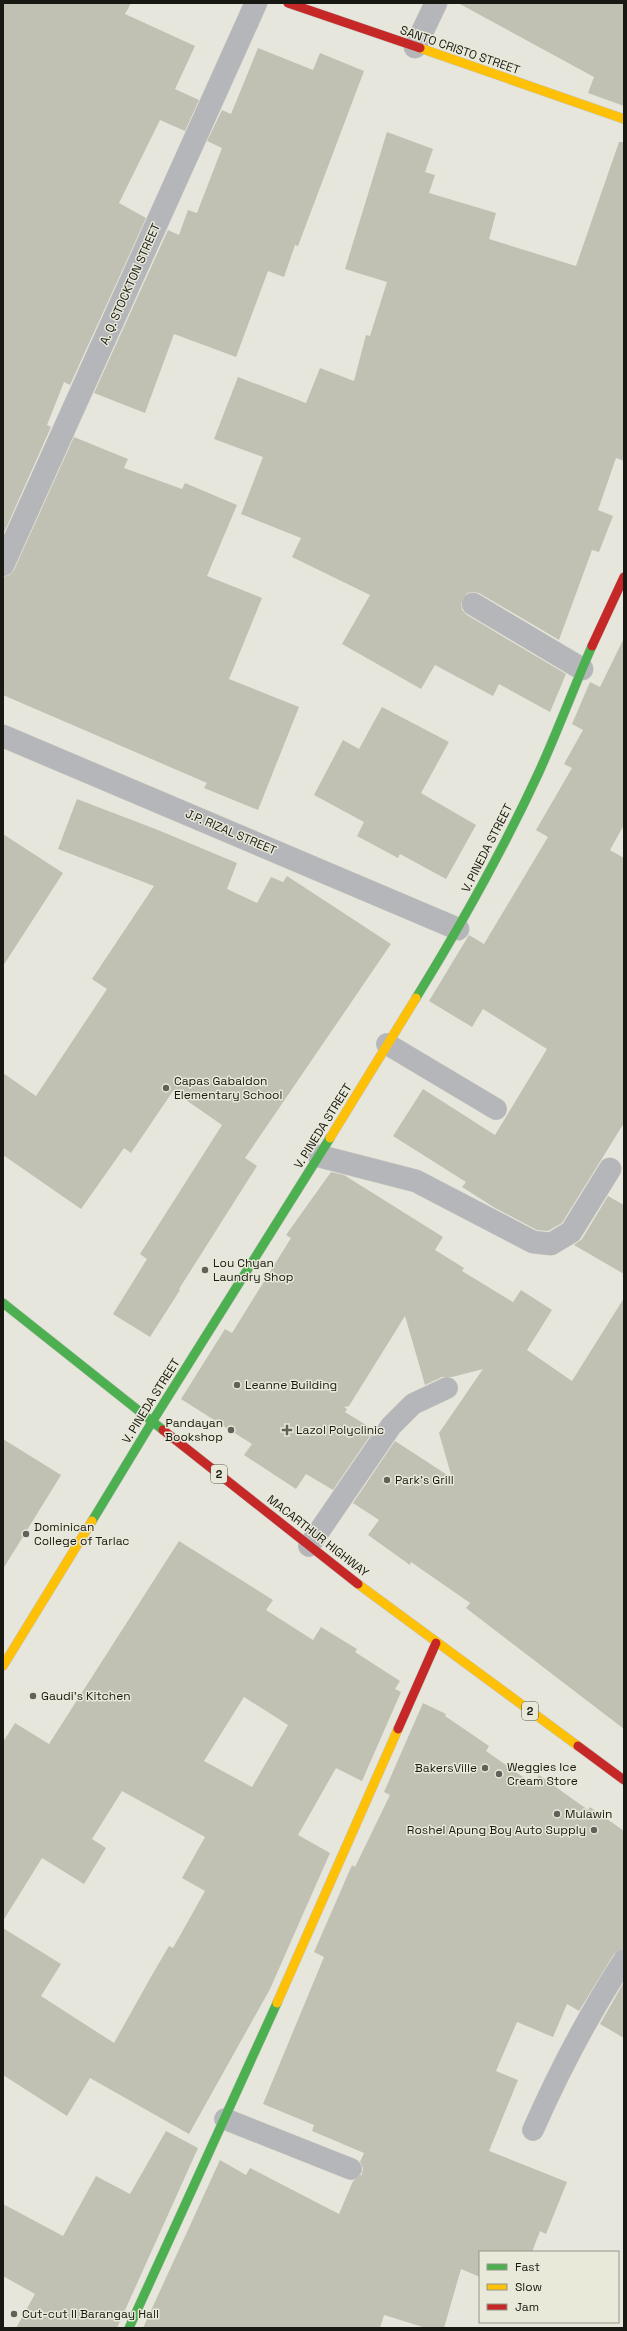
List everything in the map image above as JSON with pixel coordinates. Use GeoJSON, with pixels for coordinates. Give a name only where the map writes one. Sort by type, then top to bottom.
{"type":"FeatureCollection","features":[{"type":"Feature","properties":{"kind":"main road","name":"SANTO CRISTO STREET"},"geometry":{"type":"LineString","coordinates":[[288,3],[624,119]]}},
{"type":"Feature","properties":{"kind":"main road","name":"V. PINEDA STREET"},"geometry":{"type":"LineString","coordinates":[[3,1666],[152,1422],[319,1156],[458,929],[500,852],[539,772],[582,669],[618,608],[624,577]]}},
{"type":"Feature","properties":{"kind":"main road","name":"MACARTHUR HIGHWAY"},"geometry":{"type":"LineString","coordinates":[[3,1303],[309,1546],[436,1643],[624,1780]]}},
{"type":"Feature","properties":{"kind":"main road"},"geometry":{"type":"LineString","coordinates":[[128,2328],[226,2119],[436,1643]]}},
{"type":"Feature","properties":{"kind":"street","name":"A. Q. STOCKTON STREET"},"geometry":{"type":"LineString","coordinates":[[3,565],[256,3]]}},
{"type":"Feature","properties":{"kind":"street"},"geometry":{"type":"LineString","coordinates":[[415,47],[436,3]]}},
{"type":"Feature","properties":{"kind":"street"},"geometry":{"type":"LineString","coordinates":[[473,604],[582,669]]}},
{"type":"Feature","properties":{"kind":"street","name":"J.P. RIZAL STREET"},"geometry":{"type":"LineString","coordinates":[[3,736],[458,929]]}},
{"type":"Feature","properties":{"kind":"street"},"geometry":{"type":"LineString","coordinates":[[319,1156],[416,1181],[533,1242],[551,1244],[571,1232],[610,1169]]}},
{"type":"Feature","properties":{"kind":"lane"},"geometry":{"type":"LineString","coordinates":[[387,1044],[496,1109]]}},
{"type":"Feature","properties":{"kind":"lane"},"geometry":{"type":"LineString","coordinates":[[309,1546],[391,1426],[413,1404],[447,1388]]}},
{"type":"Feature","properties":{"kind":"lane"},"geometry":{"type":"LineString","coordinates":[[532,2130],[549,2092],[597,2002],[624,1960]]}},
{"type":"Feature","properties":{"kind":"lane"},"geometry":{"type":"LineString","coordinates":[[226,2119],[351,2169]]}},
{"type":"Feature","properties":{"kind":"building"},"geometry":{"type":"Polygon","coordinates":[[[3,3],[131,3],[125,14],[195,46],[175,89],[199,100],[185,131],[160,120],[119,203],[146,218],[70,385],[64,382],[47,425],[51,427],[3,535],[3,3]]]}},
{"type":"Feature","properties":{"kind":"building"},"geometry":{"type":"Polygon","coordinates":[[[458,3],[624,3],[624,106],[588,93],[594,77],[458,3]]]}},
{"type":"Feature","properties":{"kind":"building"},"geometry":{"type":"Polygon","coordinates":[[[258,48],[313,70],[320,53],[364,71],[298,246],[295,245],[284,277],[268,271],[236,357],[174,334],[145,413],[94,393],[168,230],[179,235],[188,210],[197,213],[222,148],[207,141],[222,110],[231,114],[258,48]]]}},
{"type":"Feature","properties":{"kind":"building"},"geometry":{"type":"Polygon","coordinates":[[[387,132],[433,149],[425,172],[435,175],[429,193],[496,213],[489,239],[576,266],[619,142],[624,142],[624,461],[616,458],[598,510],[613,516],[599,552],[592,550],[559,640],[479,593],[467,593],[461,603],[462,610],[467,615],[566,674],[550,712],[499,684],[493,696],[435,665],[421,689],[342,644],[370,595],[292,557],[301,538],[241,514],[263,457],[214,439],[238,377],[306,403],[320,368],[354,381],[366,335],[370,336],[387,282],[345,269],[387,132]]]}},
{"type":"Feature","properties":{"kind":"building"},"geometry":{"type":"Polygon","coordinates":[[[74,437],[128,459],[124,468],[182,489],[185,483],[237,505],[207,576],[262,598],[229,679],[299,707],[258,810],[204,788],[207,783],[3,695],[3,577],[10,575],[14,570],[74,437]]]}},
{"type":"Feature","properties":{"kind":"building"},"geometry":{"type":"Polygon","coordinates":[[[624,638],[624,825],[610,850],[624,858],[624,1123],[562,1223],[548,1231],[537,1230],[495,1208],[462,1187],[466,1182],[393,1136],[423,1089],[495,1135],[547,1049],[483,1009],[472,1027],[429,1001],[469,935],[484,944],[548,837],[536,830],[572,768],[564,764],[583,730],[572,724],[590,682],[600,687],[624,638]]]}},
{"type":"Feature","properties":{"kind":"building"},"geometry":{"type":"Polygon","coordinates":[[[382,707],[449,742],[421,793],[476,825],[446,879],[400,854],[398,858],[357,836],[364,822],[314,795],[343,740],[359,749],[382,707]]]}},
{"type":"Feature","properties":{"kind":"building"},"geometry":{"type":"Polygon","coordinates":[[[77,799],[158,830],[237,863],[227,889],[257,903],[271,877],[283,882],[287,876],[391,944],[245,1158],[257,1166],[150,1337],[113,1314],[147,1259],[140,1254],[222,1125],[173,1091],[131,1153],[124,1148],[81,1209],[3,1155],[3,1073],[36,1096],[107,989],[92,979],[154,886],[58,849],[77,799]]]}},
{"type":"Feature","properties":{"kind":"building"},"geometry":{"type":"Polygon","coordinates":[[[3,834],[63,873],[3,966],[3,834]]]}},
{"type":"Feature","properties":{"kind":"building"},"geometry":{"type":"Polygon","coordinates":[[[331,1172],[344,1175],[443,1237],[435,1250],[464,1268],[462,1271],[513,1302],[521,1290],[552,1310],[527,1350],[572,1381],[624,1298],[624,1729],[466,1608],[470,1603],[411,1562],[410,1565],[368,1535],[379,1520],[353,1503],[395,1441],[452,1478],[439,1433],[483,1369],[452,1377],[442,1377],[425,1385],[405,1316],[349,1406],[344,1407],[347,1409],[345,1412],[374,1430],[333,1490],[306,1474],[296,1489],[244,1455],[252,1444],[181,1399],[225,1329],[232,1333],[291,1238],[286,1235],[331,1172]]]}},
{"type":"Feature","properties":{"kind":"building"},"geometry":{"type":"Polygon","coordinates":[[[608,1196],[624,1205],[624,1274],[574,1245],[582,1239],[608,1196]]]}},
{"type":"Feature","properties":{"kind":"building"},"geometry":{"type":"Polygon","coordinates":[[[3,1439],[61,1475],[3,1569],[3,1439]]]}},
{"type":"Feature","properties":{"kind":"building"},"geometry":{"type":"Polygon","coordinates":[[[179,1541],[273,1600],[266,1610],[313,1640],[321,1627],[357,1649],[355,1652],[400,1681],[395,1689],[401,1692],[362,1781],[336,1768],[298,1835],[330,1853],[270,1989],[189,2134],[90,2078],[67,2116],[3,2075],[3,1928],[61,1964],[41,1996],[114,2043],[169,1946],[173,1948],[205,1891],[182,1878],[205,1837],[122,1791],[92,1839],[106,1848],[84,1884],[42,1858],[3,1921],[3,1742],[15,1723],[49,1744],[179,1541]],[[244,1697],[204,1761],[252,1787],[288,1725],[244,1697]]]}},
{"type":"Feature","properties":{"kind":"building"},"geometry":{"type":"Polygon","coordinates":[[[423,1703],[446,1714],[445,1716],[489,1746],[486,1751],[533,1784],[539,1775],[588,1810],[590,1807],[624,1831],[624,1948],[614,1954],[579,2011],[567,2004],[553,2037],[517,2022],[496,2071],[518,2080],[489,2151],[567,2182],[546,2234],[540,2231],[532,2251],[479,2251],[479,2277],[461,2269],[444,2328],[426,2328],[384,2315],[380,2328],[143,2328],[220,2160],[246,2175],[250,2168],[339,2214],[353,2181],[362,2174],[363,2168],[360,2162],[364,2153],[312,2131],[314,2125],[263,2104],[324,1957],[314,1952],[352,1865],[355,1867],[390,1795],[384,1792],[423,1703]]]}},
{"type":"Feature","properties":{"kind":"building"},"geometry":{"type":"Polygon","coordinates":[[[624,1982],[624,2038],[600,2024],[624,1982]]]}},
{"type":"Feature","properties":{"kind":"building"},"geometry":{"type":"Polygon","coordinates":[[[166,2131],[198,2148],[117,2328],[16,2328],[35,2294],[3,2276],[3,2204],[63,2236],[96,2176],[130,2194],[166,2131]]]}},
{"type":"Feature","properties":{"kind":"traffic: fast"},"geometry":{"type":"LineString","coordinates":[[416,998],[465,915],[511,830],[546,756],[592,646]]}},
{"type":"Feature","properties":{"kind":"traffic: fast"},"geometry":{"type":"LineString","coordinates":[[152,1422],[330,1138]]}},
{"type":"Feature","properties":{"kind":"traffic: fast"},"geometry":{"type":"LineString","coordinates":[[3,1303],[163,1430]]}},
{"type":"Feature","properties":{"kind":"traffic: fast"},"geometry":{"type":"LineString","coordinates":[[92,1521],[152,1422]]}},
{"type":"Feature","properties":{"kind":"traffic: fast"},"geometry":{"type":"LineString","coordinates":[[129,2328],[277,2003]]}},
{"type":"Feature","properties":{"kind":"traffic: slow"},"geometry":{"type":"LineString","coordinates":[[420,48],[624,119]]}},
{"type":"Feature","properties":{"kind":"traffic: slow"},"geometry":{"type":"LineString","coordinates":[[330,1138],[416,998]]}},
{"type":"Feature","properties":{"kind":"traffic: slow"},"geometry":{"type":"LineString","coordinates":[[3,1666],[92,1521]]}},
{"type":"Feature","properties":{"kind":"traffic: slow"},"geometry":{"type":"LineString","coordinates":[[358,1584],[578,1746]]}},
{"type":"Feature","properties":{"kind":"traffic: slow"},"geometry":{"type":"LineString","coordinates":[[277,2003],[398,1729]]}},
{"type":"Feature","properties":{"kind":"traffic: jam"},"geometry":{"type":"LineString","coordinates":[[288,3],[420,48]]}},
{"type":"Feature","properties":{"kind":"traffic: jam"},"geometry":{"type":"LineString","coordinates":[[592,646],[624,577]]}},
{"type":"Feature","properties":{"kind":"traffic: jam"},"geometry":{"type":"LineString","coordinates":[[163,1430],[358,1584]]}},
{"type":"Feature","properties":{"kind":"traffic: jam"},"geometry":{"type":"LineString","coordinates":[[398,1729],[436,1643]]}},
{"type":"Feature","properties":{"kind":"traffic: jam"},"geometry":{"type":"LineString","coordinates":[[578,1746],[624,1780]]}},
{"type":"Feature","properties":{"kind":"place","name":"Capas Gabaldon Elementary School"},"geometry":{"type":"Point","coordinates":[166,1088]}},
{"type":"Feature","properties":{"kind":"place","name":"Lou Chyan Laundry Shop"},"geometry":{"type":"Point","coordinates":[205,1270]}},
{"type":"Feature","properties":{"kind":"place","name":"Leanne Building"},"geometry":{"type":"Point","coordinates":[237,1385]}},
{"type":"Feature","properties":{"kind":"place","name":"Pandayan Bookshop"},"geometry":{"type":"Point","coordinates":[231,1430]}},
{"type":"Feature","properties":{"kind":"place","name":"Lazol Polyclinic"},"geometry":{"type":"Point","coordinates":[287,1430]}},
{"type":"Feature","properties":{"kind":"place","name":"Park's Grill"},"geometry":{"type":"Point","coordinates":[387,1480]}},
{"type":"Feature","properties":{"kind":"place","name":"Dominican College of Tarlac"},"geometry":{"type":"Point","coordinates":[26,1534]}},
{"type":"Feature","properties":{"kind":"place","name":"Gaudi's Kitchen"},"geometry":{"type":"Point","coordinates":[33,1696]}},
{"type":"Feature","properties":{"kind":"place","name":"BakersVille"},"geometry":{"type":"Point","coordinates":[485,1768]}},
{"type":"Feature","properties":{"kind":"place","name":"Weggies Ice Cream Store"},"geometry":{"type":"Point","coordinates":[499,1774]}},
{"type":"Feature","properties":{"kind":"place","name":"Mulawin"},"geometry":{"type":"Point","coordinates":[557,1814]}},
{"type":"Feature","properties":{"kind":"place","name":"Roshel Apung Boy Auto Supply"},"geometry":{"type":"Point","coordinates":[594,1830]}},
{"type":"Feature","properties":{"kind":"place","name":"Cut-cut II Barangay Hall"},"geometry":{"type":"Point","coordinates":[14,2314]}}]}
